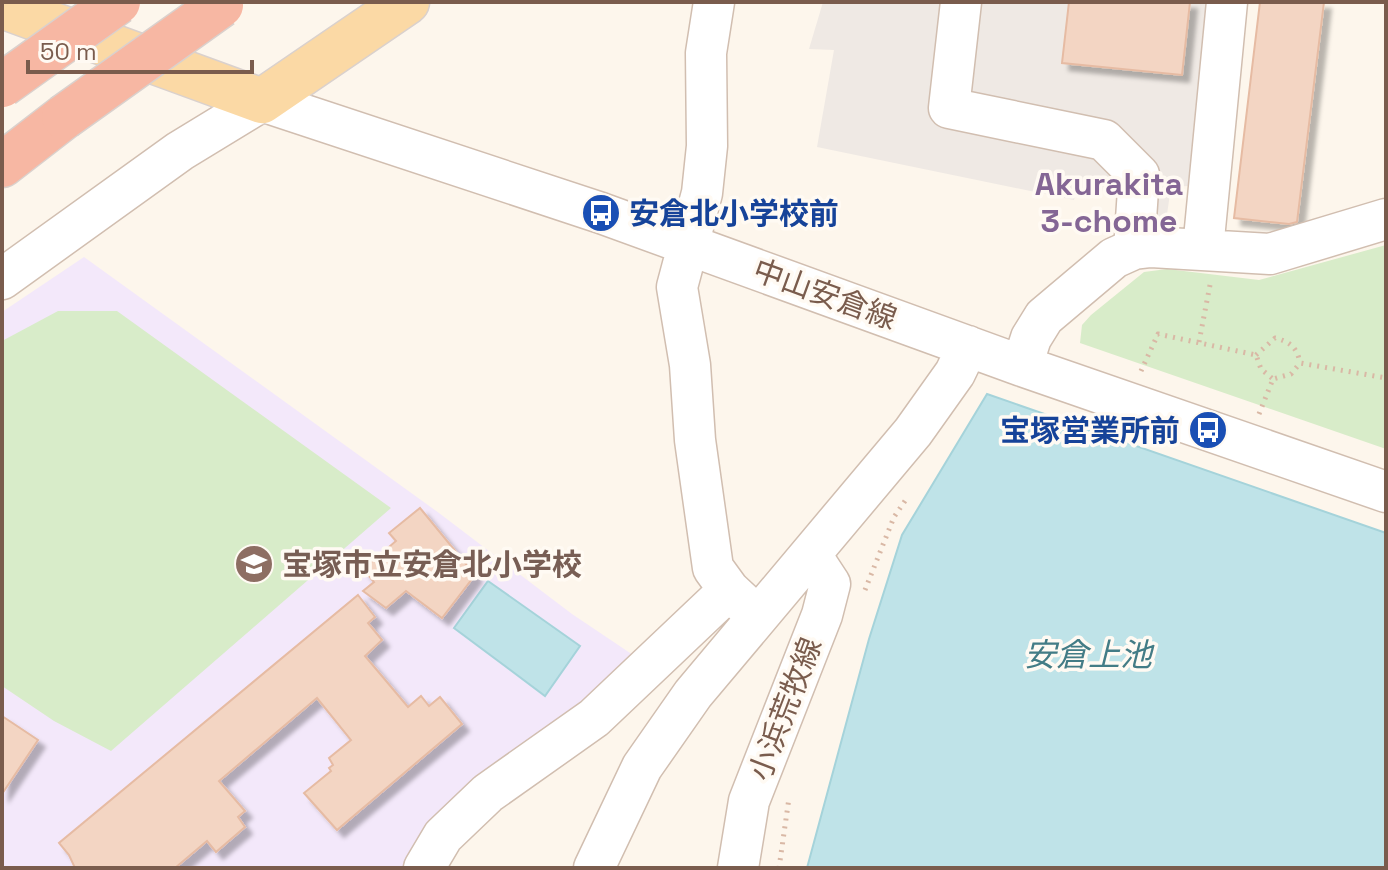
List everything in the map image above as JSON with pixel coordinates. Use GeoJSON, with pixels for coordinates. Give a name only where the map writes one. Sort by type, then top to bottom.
{"type":"FeatureCollection","features":[{"type":"Feature","properties":{"kind":"highway"},"geometry":{"type":"LineString","coordinates":[[2,85],[118,2]]}},
{"type":"Feature","properties":{"kind":"highway"},"geometry":{"type":"LineString","coordinates":[[2,165],[64,117],[224,4]]}},
{"type":"Feature","properties":{"kind":"main road"},"geometry":{"type":"LineString","coordinates":[[2,6],[262,101],[407,2]]}},
{"type":"Feature","properties":{"kind":"street"},"geometry":{"type":"LineString","coordinates":[[714,2],[706,53],[707,146],[704,177],[677,287],[690,365],[695,440],[713,568],[743,603]]}},
{"type":"Feature","properties":{"kind":"street"},"geometry":{"type":"LineString","coordinates":[[961,2],[949,108],[1104,140],[1139,175],[1134,249]]}},
{"type":"Feature","properties":{"kind":"street"},"geometry":{"type":"LineString","coordinates":[[1207,266],[1227,2]]}},
{"type":"Feature","properties":{"kind":"street","name":"中山安倉線"},"geometry":{"type":"LineString","coordinates":[[262,101],[486,174],[1022,366],[1386,492]]}},
{"type":"Feature","properties":{"kind":"street"},"geometry":{"type":"LineString","coordinates":[[2,279],[180,151],[262,101]]}},
{"type":"Feature","properties":{"kind":"street"},"geometry":{"type":"LineString","coordinates":[[1022,366],[1031,338],[1044,317],[1114,258],[1134,249],[1151,247],[1207,266],[1270,254],[1386,219]]}},
{"type":"Feature","properties":{"kind":"street"},"geometry":{"type":"LineString","coordinates":[[424,868],[443,836],[488,793],[594,718],[743,603],[811,555],[913,432],[955,373],[968,346]]}},
{"type":"Feature","properties":{"kind":"street","name":"小浜荒牧線"},"geometry":{"type":"LineString","coordinates":[[738,868],[749,801],[822,615],[830,584],[811,555]]}},
{"type":"Feature","properties":{"kind":"street"},"geometry":{"type":"LineString","coordinates":[[594,868],[642,767],[693,694],[743,603]]}},
{"type":"Feature","properties":{"kind":"path"},"geometry":{"type":"LineString","coordinates":[[1199,342],[1207,266]]}},
{"type":"Feature","properties":{"kind":"path"},"geometry":{"type":"LineString","coordinates":[[1140,374],[1158,334],[1256,355]]}},
{"type":"Feature","properties":{"kind":"path"},"geometry":{"type":"LineString","coordinates":[[1256,355],[1275,338],[1287,341],[1298,351],[1300,363],[1291,374],[1273,379]]}},
{"type":"Feature","properties":{"kind":"path"},"geometry":{"type":"LineString","coordinates":[[1256,355],[1261,369],[1273,379]]}},
{"type":"Feature","properties":{"kind":"path"},"geometry":{"type":"LineString","coordinates":[[1300,363],[1386,378]]}},
{"type":"Feature","properties":{"kind":"path"},"geometry":{"type":"LineString","coordinates":[[1259,414],[1273,379]]}},
{"type":"Feature","properties":{"kind":"path"},"geometry":{"type":"LineString","coordinates":[[865,591],[894,517],[910,493]]}},
{"type":"Feature","properties":{"kind":"path"},"geometry":{"type":"LineString","coordinates":[[779,868],[790,797]]}},
{"type":"Feature","properties":{"kind":"shaded area"},"geometry":{"type":"Polygon","coordinates":[[[823,2],[1206,2],[1188,186],[1171,187],[1165,228],[1117,224],[1116,192],[1077,188],[1074,200],[817,147],[834,50],[809,49],[823,2]]]}},
{"type":"Feature","properties":{"kind":"shaded area","name":"宝塚市立安倉北小学校"},"geometry":{"type":"Polygon","coordinates":[[[84,257],[439,513],[572,614],[642,661],[412,868],[2,868],[2,312],[84,257]]]}},
{"type":"Feature","properties":{"kind":"green space"},"geometry":{"type":"Polygon","coordinates":[[[1386,245],[1386,449],[1080,343],[1082,325],[1091,315],[1144,272],[1167,269],[1259,280],[1386,245]]]}},
{"type":"Feature","properties":{"kind":"green space"},"geometry":{"type":"Polygon","coordinates":[[[58,311],[117,311],[391,508],[111,751],[54,721],[2,686],[2,341],[58,311]]]}},
{"type":"Feature","properties":{"kind":"water","name":"安倉上池"},"geometry":{"type":"Polygon","coordinates":[[[987,394],[1386,533],[1386,868],[807,868],[869,639],[902,535],[987,394]]]}},
{"type":"Feature","properties":{"kind":"water"},"geometry":{"type":"Polygon","coordinates":[[[488,581],[580,646],[545,696],[454,628],[488,581]]]}},
{"type":"Feature","properties":{"kind":"building"},"geometry":{"type":"Polygon","coordinates":[[[1069,2],[1190,2],[1182,75],[1062,63],[1069,2]]]}},
{"type":"Feature","properties":{"kind":"building"},"geometry":{"type":"Polygon","coordinates":[[[1260,2],[1324,2],[1297,222],[1289,224],[1234,218],[1260,2]]]}},
{"type":"Feature","properties":{"kind":"building"},"geometry":{"type":"Polygon","coordinates":[[[420,508],[475,575],[442,618],[406,591],[386,608],[363,591],[374,582],[363,569],[396,541],[389,533],[420,508]]]}},
{"type":"Feature","properties":{"kind":"building"},"geometry":{"type":"Polygon","coordinates":[[[358,595],[375,617],[368,623],[382,640],[365,656],[408,707],[421,696],[429,706],[440,697],[462,724],[337,830],[304,793],[331,771],[329,768],[333,765],[329,758],[351,740],[317,698],[219,781],[245,811],[238,817],[245,827],[216,852],[207,841],[175,868],[75,868],[59,843],[358,595]]]}},
{"type":"Feature","properties":{"kind":"building"},"geometry":{"type":"Polygon","coordinates":[[[2,716],[38,740],[2,794],[2,716]]]}},
{"type":"Feature","properties":{"kind":"place","name":"安倉北小学校前"},"geometry":{"type":"Point","coordinates":[601,213]}},
{"type":"Feature","properties":{"kind":"place","name":"宝塚営業所前"},"geometry":{"type":"Point","coordinates":[1208,430]}},
{"type":"Feature","properties":{"kind":"place","name":"宝塚市立安倉北小学校"},"geometry":{"type":"Point","coordinates":[254,564]}},
{"type":"Feature","properties":{"kind":"district","name":"Akurakita 3-chome"},"geometry":{"type":"Point","coordinates":[1109,202]}}]}
